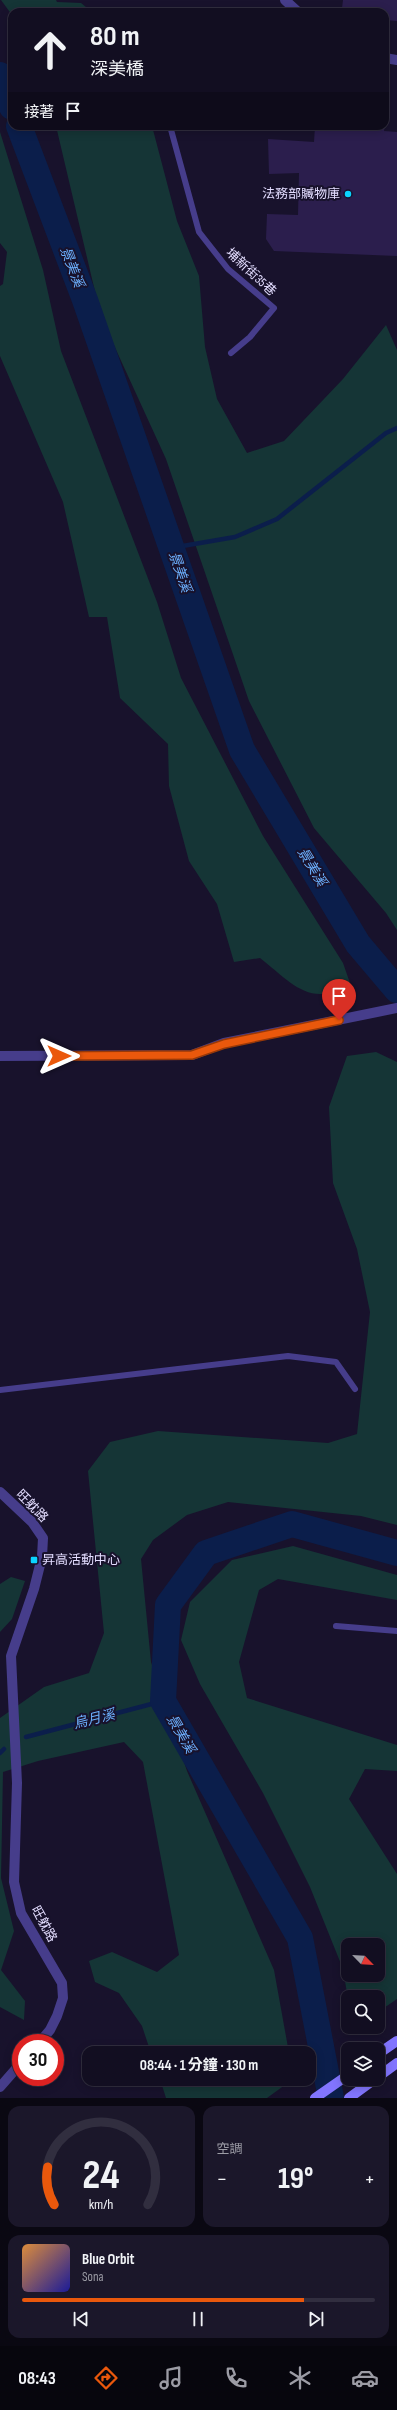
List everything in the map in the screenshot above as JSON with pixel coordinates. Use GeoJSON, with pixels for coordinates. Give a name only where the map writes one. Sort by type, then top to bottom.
{"type":"FeatureCollection","features":[{"type":"Feature","properties":{"kind":"main road"},"geometry":{"type":"LineString","coordinates":[[385,2049],[397,2041]]}},
{"type":"Feature","properties":{"kind":"main road"},"geometry":{"type":"LineString","coordinates":[[385,2072],[397,2063]]}},
{"type":"Feature","properties":{"kind":"main road"},"geometry":{"type":"LineString","coordinates":[[315,2098],[341,2080]]}},
{"type":"Feature","properties":{"kind":"main road"},"geometry":{"type":"LineString","coordinates":[[349,2098],[365,2086]]}},
{"type":"Feature","properties":{"kind":"street"},"geometry":{"type":"LineString","coordinates":[[285,0],[294,8]]}},
{"type":"Feature","properties":{"kind":"street"},"geometry":{"type":"LineString","coordinates":[[0,1056],[192,1055],[224,1044],[397,1008]]}},
{"type":"Feature","properties":{"kind":"street","name":"旺躭路"},"geometry":{"type":"LineString","coordinates":[[0,1492],[32,1522],[43,1538],[42,1557],[34,1589],[12,1656],[16,1758],[14,1882],[21,1913],[62,1983],[63,1998],[57,2016],[47,2034]]}},
{"type":"Feature","properties":{"kind":"street"},"geometry":{"type":"LineString","coordinates":[[0,2087],[12,2073]]}},
{"type":"Feature","properties":{"kind":"lane","name":"埔新街35巷"},"geometry":{"type":"LineString","coordinates":[[171,130],[199,232],[228,269],[274,308],[250,337],[231,353]]}},
{"type":"Feature","properties":{"kind":"lane"},"geometry":{"type":"LineString","coordinates":[[0,1390],[288,1356],[336,1362],[355,1389]]}},
{"type":"Feature","properties":{"kind":"lane"},"geometry":{"type":"LineString","coordinates":[[336,1626],[397,1631]]}},
{"type":"Feature","properties":{"kind":"green space"},"geometry":{"type":"Polygon","coordinates":[[[1,0],[56,0],[57,2],[81,3],[87,8],[8,8],[8,10],[1,0]]]}},
{"type":"Feature","properties":{"kind":"green space"},"geometry":{"type":"Polygon","coordinates":[[[57,130],[153,130],[177,221],[199,276],[205,347],[217,399],[247,453],[284,441],[343,379],[386,325],[397,350],[397,930],[386,913],[314,828],[249,701],[166,459],[101,317],[57,130]]]}},
{"type":"Feature","properties":{"kind":"green space"},"geometry":{"type":"Polygon","coordinates":[[[0,132],[43,270],[61,351],[157,602],[181,678],[263,836],[343,963],[350,983],[336,991],[324,994],[302,990],[292,984],[260,958],[234,962],[217,904],[189,861],[169,786],[168,744],[120,698],[107,617],[89,617],[63,502],[0,356],[0,286],[3,284],[7,252],[0,243],[0,132]]]}},
{"type":"Feature","properties":{"kind":"green space"},"geometry":{"type":"Polygon","coordinates":[[[376,1052],[397,1062],[397,1525],[361,1516],[228,1502],[187,1515],[153,1540],[141,1559],[151,1662],[187,1771],[274,1970],[288,2046],[149,2046],[142,2026],[119,1993],[95,1982],[89,1961],[112,1952],[157,1972],[179,1955],[143,1762],[124,1742],[38,1761],[3,1772],[1,1878],[14,1931],[1,1970],[25,2001],[24,2020],[0,2007],[0,1718],[44,1687],[89,1673],[104,1633],[88,1471],[110,1442],[158,1431],[328,1443],[357,1434],[370,1312],[357,1249],[333,1183],[329,1107],[347,1056],[376,1052]]]}},
{"type":"Feature","properties":{"kind":"green space"},"geometry":{"type":"Polygon","coordinates":[[[293,1546],[397,1575],[397,1600],[278,1579],[259,1590],[239,1662],[247,1698],[397,1745],[397,1771],[365,1769],[349,1799],[397,1874],[397,1999],[385,2007],[385,1990],[346,1990],[345,1982],[385,1982],[385,1938],[341,1938],[341,1964],[310,1887],[263,1793],[200,1684],[181,1640],[190,1602],[232,1560],[293,1546]]]}},
{"type":"Feature","properties":{"kind":"green space"},"geometry":{"type":"Polygon","coordinates":[[[11,1577],[25,1581],[12,1619],[0,1632],[0,1584],[11,1577]]]}},
{"type":"Feature","properties":{"kind":"green space"},"geometry":{"type":"Polygon","coordinates":[[[162,2086],[284,2086],[267,2098],[166,2098],[162,2086]]]}},
{"type":"Feature","properties":{"kind":"building"},"geometry":{"type":"Polygon","coordinates":[[[343,0],[397,0],[397,21],[389,20],[389,8],[342,8],[343,0]]]}},
{"type":"Feature","properties":{"kind":"building","name":"法務部贓物庫"},"geometry":{"type":"Polygon","coordinates":[[[315,130],[384,130],[397,132],[397,256],[274,251],[266,239],[267,214],[298,215],[299,173],[269,174],[268,139],[314,142],[315,130]]]}},
{"type":"Feature","properties":{"kind":"waterway","name":"景美溪"},"geometry":{"type":"LineString","coordinates":[[0,75],[8,96]]}},
{"type":"Feature","properties":{"kind":"waterway","name":"景美溪"},"geometry":{"type":"LineString","coordinates":[[21,130],[85,300],[242,750],[358,944],[397,990]]}},
{"type":"Feature","properties":{"kind":"waterway"},"geometry":{"type":"LineString","coordinates":[[171,548],[235,537],[277,519],[386,433],[397,428]]}},
{"type":"Feature","properties":{"kind":"waterway","name":"景美溪"},"geometry":{"type":"LineString","coordinates":[[331,2098],[300,1938],[163,1701],[168,1605],[206,1553],[292,1524],[397,1553]]}},
{"type":"Feature","properties":{"kind":"waterway","name":"烏月溪"},"geometry":{"type":"LineString","coordinates":[[26,1737],[163,1701]]}},
{"type":"Feature","properties":{"kind":"waterway","name":"烏月溪"},"geometry":{"type":"LineString","coordinates":[[0,1753],[4,1749]]}},
{"type":"Feature","properties":{"kind":"place","name":"法務部贓物庫"},"geometry":{"type":"Point","coordinates":[348,194]}},
{"type":"Feature","properties":{"kind":"place","name":"昇高活動中心"},"geometry":{"type":"Point","coordinates":[34,1560]}},
{"type":"Feature","properties":{"kind":"route"},"geometry":{"type":"LineString","coordinates":[[59,1056],[192,1055],[224,1044],[339,1020]]}}]}
